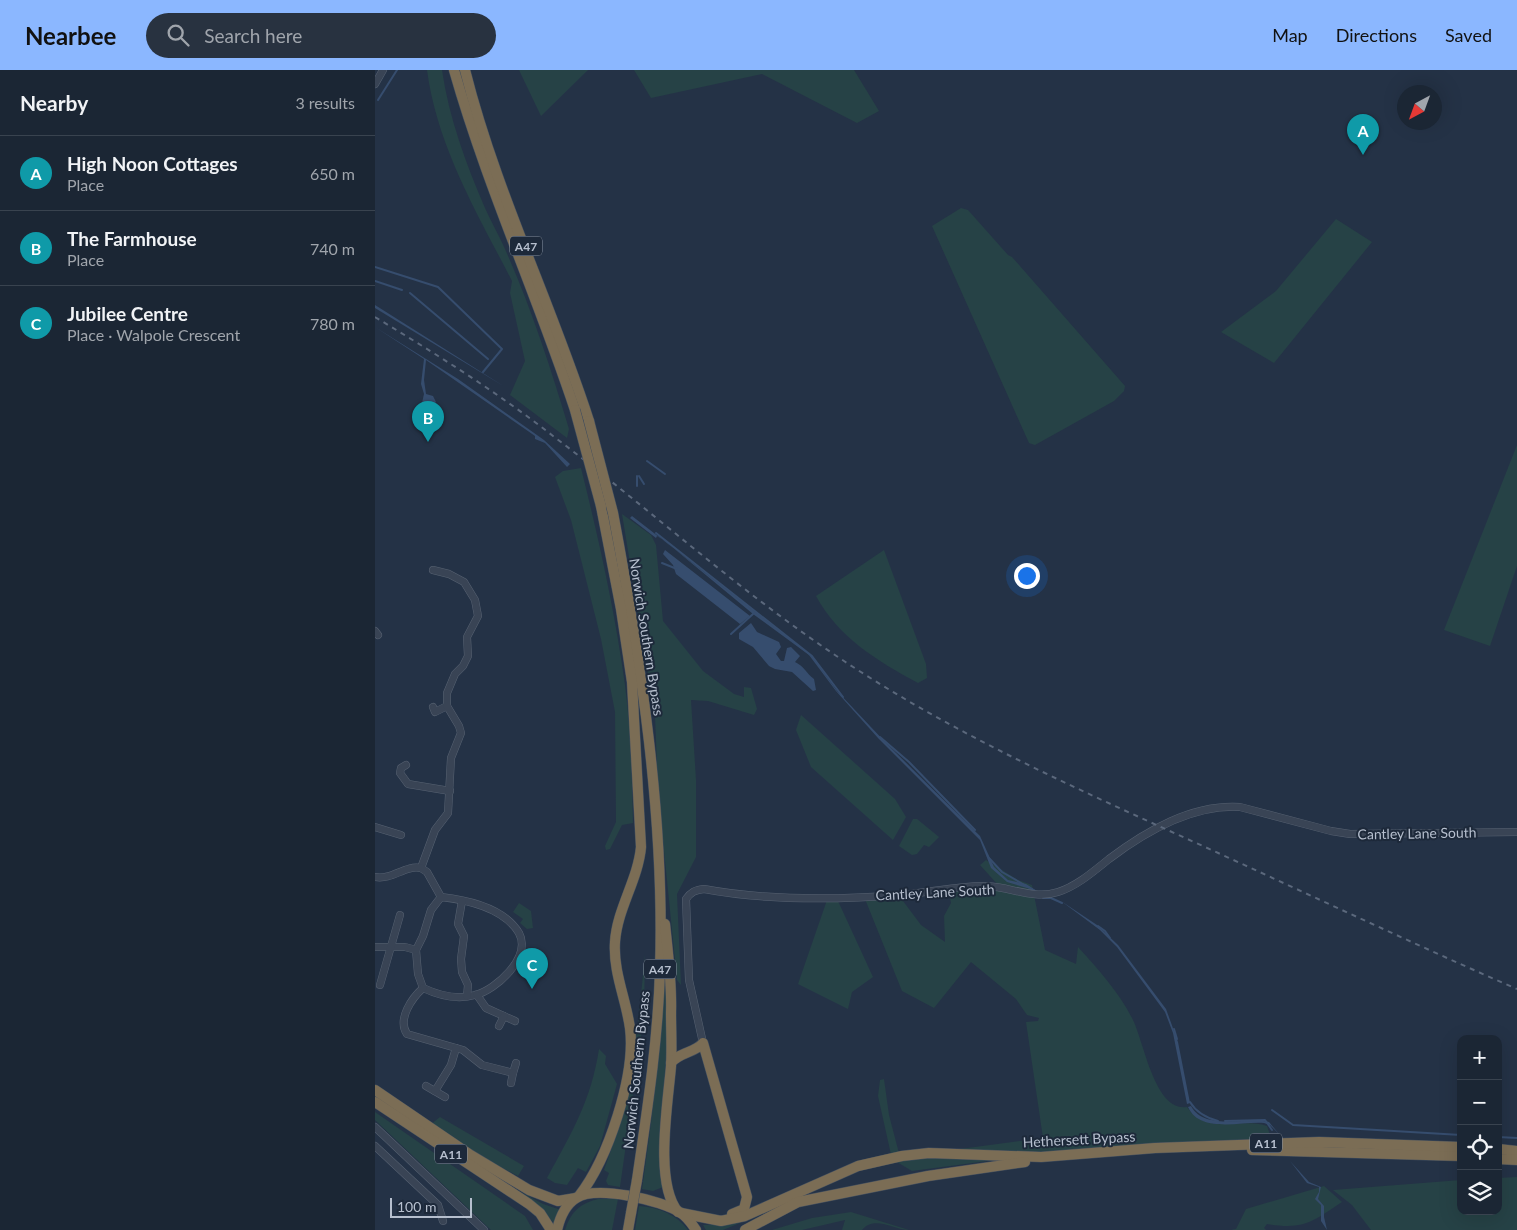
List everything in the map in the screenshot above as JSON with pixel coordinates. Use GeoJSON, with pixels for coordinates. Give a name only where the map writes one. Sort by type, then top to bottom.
{"type":"FeatureCollection","features":[{"type":"Feature","properties":{"kind":"highway","name":"A47"},"geometry":{"type":"LineString","coordinates":[[454,70],[483,162],[553,343],[575,410],[601,506],[621,609],[632,682],[641,847],[638,863],[621,912],[615,940],[617,974],[630,1030],[628,1067],[615,1127],[604,1157],[590,1183],[578,1197]]}},
{"type":"Feature","properties":{"kind":"highway","name":"Norwich Southern Bypass"},"geometry":{"type":"LineString","coordinates":[[465,70],[491,157],[569,360],[589,421],[613,513],[640,670],[650,757],[658,864],[660,970],[653,1068],[628,1230]]}},
{"type":"Feature","properties":{"kind":"highway","name":"A47"},"geometry":{"type":"LineString","coordinates":[[650,757],[669,963],[671,1063],[665,1137],[666,1169],[669,1197],[680,1213]]}},
{"type":"Feature","properties":{"kind":"highway"},"geometry":{"type":"LineString","coordinates":[[671,1063],[679,1055],[698,1048],[703,1043],[747,1197],[744,1209],[739,1212],[698,1217]]}},
{"type":"Feature","properties":{"kind":"highway","name":"A11"},"geometry":{"type":"LineString","coordinates":[[375,1090],[469,1154],[529,1190],[558,1201],[578,1197]]}},
{"type":"Feature","properties":{"kind":"highway","name":"A11"},"geometry":{"type":"LineString","coordinates":[[375,1102],[529,1204],[540,1213],[551,1230]]}},
{"type":"Feature","properties":{"kind":"highway","name":"Hethersett Bypass"},"geometry":{"type":"LineString","coordinates":[[578,1197],[597,1193],[619,1195],[649,1200],[680,1213],[721,1220],[745,1216],[858,1166],[902,1156],[929,1153],[1072,1156],[1155,1148],[1319,1142],[1457,1147]]}},
{"type":"Feature","properties":{"kind":"highway"},"geometry":{"type":"LineString","coordinates":[[1502,1149],[1517,1151]]}},
{"type":"Feature","properties":{"kind":"highway","name":"Hethersett Bypass"},"geometry":{"type":"LineString","coordinates":[[745,1230],[798,1202],[928,1176],[1040,1160],[1241,1150],[1457,1156]]}},
{"type":"Feature","properties":{"kind":"highway"},"geometry":{"type":"LineString","coordinates":[[1502,1159],[1517,1160]]}},
{"type":"Feature","properties":{"kind":"highway"},"geometry":{"type":"LineString","coordinates":[[557,1230],[561,1215],[578,1197]]}},
{"type":"Feature","properties":{"kind":"highway"},"geometry":{"type":"LineString","coordinates":[[680,1213],[696,1230]]}},
{"type":"Feature","properties":{"kind":"street"},"geometry":{"type":"LineString","coordinates":[[375,84],[383,70]]}},
{"type":"Feature","properties":{"kind":"street"},"geometry":{"type":"LineString","coordinates":[[421,868],[435,830],[448,813],[451,758],[461,733],[447,706],[447,693],[455,674],[463,666],[468,656],[467,637],[475,625],[478,609],[471,590],[464,582],[449,574],[433,570]]}},
{"type":"Feature","properties":{"kind":"street"},"geometry":{"type":"LineString","coordinates":[[435,712],[447,706]]}},
{"type":"Feature","properties":{"kind":"street"},"geometry":{"type":"LineString","coordinates":[[406,765],[400,771],[408,784],[450,791]]}},
{"type":"Feature","properties":{"kind":"street","name":"Cantley Lane South"},"geometry":{"type":"LineString","coordinates":[[703,1043],[691,996],[687,963],[685,908],[686,899],[694,891],[704,888],[743,896],[825,898],[900,895],[986,886],[1031,895],[1052,893],[1067,888],[1125,847],[1158,828],[1211,807],[1240,807],[1331,831],[1350,834],[1392,835],[1517,832]]}},
{"type":"Feature","properties":{"kind":"street"},"geometry":{"type":"LineString","coordinates":[[375,827],[401,835]]}},
{"type":"Feature","properties":{"kind":"street"},"geometry":{"type":"LineString","coordinates":[[375,877],[392,877],[408,868],[421,868],[427,872],[441,897],[488,908],[504,917],[519,933],[522,943],[513,969],[504,978],[477,995],[453,997],[423,988]]}},
{"type":"Feature","properties":{"kind":"street"},"geometry":{"type":"LineString","coordinates":[[423,988],[418,974],[416,950],[423,936],[431,910],[441,897]]}},
{"type":"Feature","properties":{"kind":"street"},"geometry":{"type":"LineString","coordinates":[[462,901],[458,924],[464,936],[461,959],[462,972],[468,985],[467,996]]}},
{"type":"Feature","properties":{"kind":"street"},"geometry":{"type":"LineString","coordinates":[[380,985],[399,915]]}},
{"type":"Feature","properties":{"kind":"street"},"geometry":{"type":"LineString","coordinates":[[375,946],[391,946],[416,950]]}},
{"type":"Feature","properties":{"kind":"street"},"geometry":{"type":"LineString","coordinates":[[423,988],[409,1005],[404,1023],[405,1031],[412,1037],[463,1050],[481,1065],[513,1073]]}},
{"type":"Feature","properties":{"kind":"street"},"geometry":{"type":"LineString","coordinates":[[477,995],[486,1008],[515,1021]]}},
{"type":"Feature","properties":{"kind":"street"},"geometry":{"type":"LineString","coordinates":[[499,1026],[504,1016]]}},
{"type":"Feature","properties":{"kind":"street"},"geometry":{"type":"LineString","coordinates":[[435,1091],[451,1065],[456,1048]]}},
{"type":"Feature","properties":{"kind":"street"},"geometry":{"type":"LineString","coordinates":[[511,1083],[516,1063]]}},
{"type":"Feature","properties":{"kind":"street"},"geometry":{"type":"LineString","coordinates":[[426,1086],[445,1097]]}},
{"type":"Feature","properties":{"kind":"street"},"geometry":{"type":"LineString","coordinates":[[375,1127],[485,1230]]}},
{"type":"Feature","properties":{"kind":"street"},"geometry":{"type":"LineString","coordinates":[[375,1146],[438,1205],[443,1221]]}},
{"type":"Feature","properties":{"kind":"green space"},"geometry":{"type":"Polygon","coordinates":[[[427,70],[442,70],[449,106],[465,158],[487,213],[514,271],[548,361],[569,429],[567,438],[510,395],[525,361],[510,293],[512,281],[472,204],[449,152],[432,98],[427,70]]]}},
{"type":"Feature","properties":{"kind":"green space"},"geometry":{"type":"Polygon","coordinates":[[[519,70],[588,70],[541,116],[519,70]]]}},
{"type":"Feature","properties":{"kind":"green space"},"geometry":{"type":"Polygon","coordinates":[[[634,70],[854,70],[879,111],[857,123],[762,74],[651,98],[634,70]]]}},
{"type":"Feature","properties":{"kind":"green space"},"geometry":{"type":"Polygon","coordinates":[[[961,208],[968,210],[1008,255],[1012,257],[1125,386],[1124,391],[1114,401],[1035,445],[1029,443],[932,226],[961,208]]]}},
{"type":"Feature","properties":{"kind":"green space"},"geometry":{"type":"Polygon","coordinates":[[[1336,219],[1372,242],[1274,363],[1221,332],[1276,291],[1336,219]]]}},
{"type":"Feature","properties":{"kind":"green space"},"geometry":{"type":"Polygon","coordinates":[[[1517,445],[1517,566],[1490,646],[1444,630],[1517,445]]]}},
{"type":"Feature","properties":{"kind":"green space"},"geometry":{"type":"Polygon","coordinates":[[[581,468],[616,630],[625,685],[630,737],[633,823],[622,825],[610,849],[606,850],[605,846],[616,822],[615,712],[601,639],[571,520],[555,477],[563,471],[581,468]]]}},
{"type":"Feature","properties":{"kind":"green space"},"geometry":{"type":"Polygon","coordinates":[[[622,514],[651,535],[656,545],[663,621],[703,671],[734,694],[744,697],[744,687],[751,688],[757,709],[754,715],[708,701],[691,700],[696,780],[696,857],[677,894],[681,985],[677,980],[658,791],[655,716],[622,514]]]}},
{"type":"Feature","properties":{"kind":"green space"},"geometry":{"type":"Polygon","coordinates":[[[884,550],[926,664],[927,678],[918,683],[874,657],[847,636],[835,624],[816,596],[884,550]]]}},
{"type":"Feature","properties":{"kind":"green space"},"geometry":{"type":"Polygon","coordinates":[[[801,715],[895,799],[906,817],[893,840],[811,767],[796,730],[801,715]]]}},
{"type":"Feature","properties":{"kind":"green space"},"geometry":{"type":"Polygon","coordinates":[[[913,819],[917,819],[939,837],[929,847],[924,845],[917,854],[912,855],[899,846],[913,819]]]}},
{"type":"Feature","properties":{"kind":"green space"},"geometry":{"type":"Polygon","coordinates":[[[986,860],[1018,880],[1032,885],[1045,950],[1076,964],[1078,947],[1114,989],[1132,1018],[1152,1073],[1158,1087],[1166,1098],[1176,1106],[1187,1107],[1195,1116],[1204,1121],[1267,1126],[1271,1138],[1070,1150],[912,1171],[892,1159],[878,1096],[880,1080],[884,1079],[889,1115],[900,1157],[1043,1138],[1026,1022],[1038,1021],[1039,1018],[1027,1015],[1016,999],[971,962],[934,1008],[902,991],[865,899],[900,897],[921,925],[945,942],[944,916],[951,903],[949,892],[999,886],[980,865],[986,860]]]}},
{"type":"Feature","properties":{"kind":"green space"},"geometry":{"type":"Polygon","coordinates":[[[827,900],[838,901],[873,977],[852,992],[848,1009],[798,984],[827,900]]]}},
{"type":"Feature","properties":{"kind":"green space"},"geometry":{"type":"Polygon","coordinates":[[[519,903],[531,911],[533,928],[527,929],[520,923],[523,919],[513,912],[519,903]]]}},
{"type":"Feature","properties":{"kind":"green space"},"geometry":{"type":"Polygon","coordinates":[[[645,954],[644,1016],[620,1187],[608,1185],[606,1181],[609,1173],[604,1170],[621,1117],[632,1064],[645,954]]]}},
{"type":"Feature","properties":{"kind":"green space"},"geometry":{"type":"Polygon","coordinates":[[[666,962],[667,1063],[665,1069],[663,1187],[653,1191],[642,1189],[656,1076],[661,1020],[663,963],[666,962]]]}},
{"type":"Feature","properties":{"kind":"green space"},"geometry":{"type":"Polygon","coordinates":[[[599,1049],[606,1056],[605,1064],[617,1084],[600,1146],[586,1172],[578,1168],[567,1185],[555,1183],[547,1178],[586,1101],[599,1049]]]}},
{"type":"Feature","properties":{"kind":"green space"},"geometry":{"type":"Polygon","coordinates":[[[375,1112],[525,1216],[533,1230],[491,1230],[375,1120],[375,1112]]]}},
{"type":"Feature","properties":{"kind":"green space"},"geometry":{"type":"Polygon","coordinates":[[[440,1117],[524,1166],[518,1176],[481,1157],[430,1125],[440,1117]]]}},
{"type":"Feature","properties":{"kind":"green space"},"geometry":{"type":"Polygon","coordinates":[[[1517,1177],[1517,1230],[1371,1230],[1352,1205],[1333,1190],[1457,1180],[1457,1215],[1502,1215],[1502,1178],[1517,1177]]]}},
{"type":"Feature","properties":{"kind":"green space"},"geometry":{"type":"Polygon","coordinates":[[[510,1186],[543,1204],[561,1210],[554,1223],[540,1208],[510,1186]]]}},
{"type":"Feature","properties":{"kind":"green space"},"geometry":{"type":"Polygon","coordinates":[[[1324,1186],[1342,1202],[1307,1223],[1290,1226],[1267,1224],[1264,1228],[1266,1230],[1231,1230],[1236,1229],[1246,1209],[1324,1186]]]}},
{"type":"Feature","properties":{"kind":"green space"},"geometry":{"type":"Polygon","coordinates":[[[598,1199],[618,1199],[612,1230],[565,1230],[570,1218],[577,1209],[586,1203],[598,1199]]]}},
{"type":"Feature","properties":{"kind":"green space"},"geometry":{"type":"Polygon","coordinates":[[[639,1206],[667,1213],[688,1230],[635,1230],[639,1206]]]}},
{"type":"Feature","properties":{"kind":"green space"},"geometry":{"type":"Polygon","coordinates":[[[851,1212],[909,1230],[878,1223],[867,1226],[862,1230],[842,1230],[845,1220],[802,1230],[772,1230],[812,1218],[851,1212]]]}},
{"type":"Feature","properties":{"kind":"green space"},"geometry":{"type":"Polygon","coordinates":[[[740,1223],[723,1230],[706,1230],[703,1225],[740,1223]]]}},
{"type":"Feature","properties":{"kind":"water"},"geometry":{"type":"Polygon","coordinates":[[[375,305],[505,387],[375,308],[375,305]]]}},
{"type":"Feature","properties":{"kind":"water"},"geometry":{"type":"Polygon","coordinates":[[[375,327],[458,379],[544,440],[570,464],[567,467],[545,443],[535,439],[535,436],[426,360],[424,380],[426,394],[433,396],[436,402],[432,408],[425,407],[422,403],[424,394],[421,384],[424,359],[375,327]]]}},
{"type":"Feature","properties":{"kind":"water"},"geometry":{"type":"Polygon","coordinates":[[[632,516],[657,536],[656,538],[630,518],[632,516]]]}},
{"type":"Feature","properties":{"kind":"water"},"geometry":{"type":"Polygon","coordinates":[[[674,549],[811,655],[837,691],[886,743],[980,836],[994,867],[1008,880],[1026,884],[1037,891],[1007,882],[991,868],[980,840],[878,738],[836,691],[809,655],[753,614],[674,549]]]}},
{"type":"Feature","properties":{"kind":"water"},"geometry":{"type":"Polygon","coordinates":[[[665,550],[750,616],[740,624],[676,574],[673,565],[663,554],[665,550]]]}},
{"type":"Feature","properties":{"kind":"water"},"geometry":{"type":"Polygon","coordinates":[[[751,623],[757,632],[779,642],[781,647],[776,654],[781,661],[784,661],[787,648],[791,647],[800,656],[795,662],[814,679],[816,690],[813,691],[792,672],[769,666],[753,647],[739,639],[739,633],[751,623]]]}},
{"type":"Feature","properties":{"kind":"water"},"geometry":{"type":"Polygon","coordinates":[[[1061,901],[1097,925],[1118,945],[1166,1009],[1178,1042],[1190,1103],[1187,1104],[1173,1033],[1165,1012],[1117,947],[1100,930],[1061,901]]]}},
{"type":"Feature","properties":{"kind":"water"},"geometry":{"type":"Polygon","coordinates":[[[1191,1106],[1197,1114],[1216,1121],[1269,1122],[1279,1134],[1270,1125],[1264,1123],[1222,1124],[1202,1121],[1188,1107],[1191,1106]]]}},
{"type":"Feature","properties":{"kind":"water"},"geometry":{"type":"Polygon","coordinates":[[[1290,1161],[1309,1182],[1321,1187],[1318,1199],[1324,1206],[1327,1230],[1321,1221],[1321,1205],[1315,1199],[1319,1192],[1319,1187],[1307,1183],[1290,1161]]]}},
{"type":"Feature","properties":{"kind":"waterway"},"geometry":{"type":"LineString","coordinates":[[378,100],[397,70]]}},
{"type":"Feature","properties":{"kind":"waterway"},"geometry":{"type":"LineString","coordinates":[[375,267],[438,287],[502,349],[483,372]]}},
{"type":"Feature","properties":{"kind":"waterway"},"geometry":{"type":"LineString","coordinates":[[375,281],[402,290]]}},
{"type":"Feature","properties":{"kind":"waterway"},"geometry":{"type":"LineString","coordinates":[[410,293],[488,359]]}},
{"type":"Feature","properties":{"kind":"waterway"},"geometry":{"type":"LineString","coordinates":[[647,461],[665,474]]}},
{"type":"Feature","properties":{"kind":"waterway"},"geometry":{"type":"LineString","coordinates":[[637,476],[637,486]]}},
{"type":"Feature","properties":{"kind":"waterway"},"geometry":{"type":"LineString","coordinates":[[639,476],[644,484]]}},
{"type":"Feature","properties":{"kind":"waterway"},"geometry":{"type":"LineString","coordinates":[[656,533],[812,656],[843,697]]}},
{"type":"Feature","properties":{"kind":"waterway"},"geometry":{"type":"LineString","coordinates":[[662,563],[677,569]]}},
{"type":"Feature","properties":{"kind":"waterway"},"geometry":{"type":"LineString","coordinates":[[731,634],[753,614]]}},
{"type":"Feature","properties":{"kind":"waterway"},"geometry":{"type":"LineString","coordinates":[[880,737],[909,762],[975,830]]}},
{"type":"Feature","properties":{"kind":"waterway"},"geometry":{"type":"LineString","coordinates":[[989,858],[1002,872],[1035,891]]}},
{"type":"Feature","properties":{"kind":"waterway"},"geometry":{"type":"LineString","coordinates":[[1043,898],[1051,898],[1062,903]]}},
{"type":"Feature","properties":{"kind":"waterway"},"geometry":{"type":"LineString","coordinates":[[1098,926],[1110,938]]}},
{"type":"Feature","properties":{"kind":"waterway"},"geometry":{"type":"LineString","coordinates":[[1174,1029],[1177,1039]]}},
{"type":"Feature","properties":{"kind":"waterway"},"geometry":{"type":"LineString","coordinates":[[1190,1102],[1202,1114],[1218,1121]]}},
{"type":"Feature","properties":{"kind":"waterway"},"geometry":{"type":"LineString","coordinates":[[1272,1110],[1293,1125],[1457,1135]]}},
{"type":"Feature","properties":{"kind":"waterway"},"geometry":{"type":"LineString","coordinates":[[1225,1121],[1265,1120],[1272,1130]]}},
{"type":"Feature","properties":{"kind":"waterway"},"geometry":{"type":"LineString","coordinates":[[1502,1137],[1517,1138]]}},
{"type":"Feature","properties":{"kind":"railway"},"geometry":{"type":"LineString","coordinates":[[375,317],[443,359],[510,404],[589,464],[769,608],[886,688],[972,736],[1060,780],[1517,989]]}},
{"type":"Feature","properties":{"kind":"place","name":"High Noon Cottages"},"geometry":{"type":"Point","coordinates":[1363,155]}},
{"type":"Feature","properties":{"kind":"place","name":"The Farmhouse"},"geometry":{"type":"Point","coordinates":[428,442]}},
{"type":"Feature","properties":{"kind":"place","name":"Jubilee Centre"},"geometry":{"type":"Point","coordinates":[532,989]}}]}
